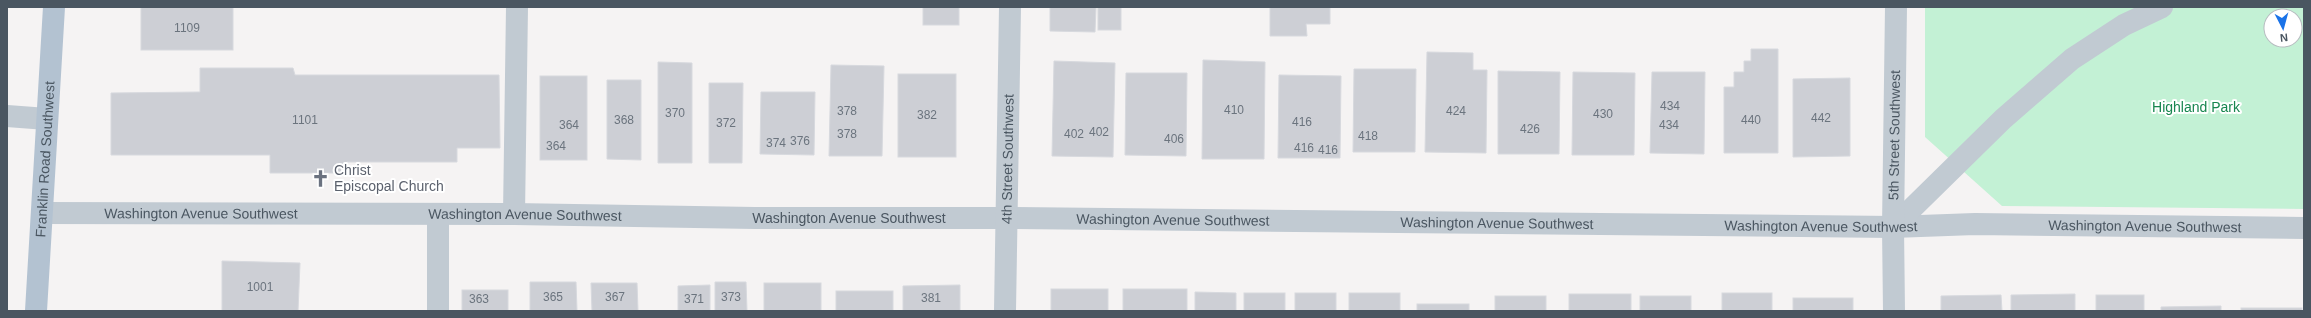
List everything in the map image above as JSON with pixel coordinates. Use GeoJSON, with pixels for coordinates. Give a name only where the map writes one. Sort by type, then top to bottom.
{"type":"FeatureCollection","features":[{"type":"Feature","properties":{"kind":"main road","name":"Franklin Road Southwest"},"geometry":{"type":"LineString","coordinates":[[36,311],[54,7]]}},
{"type":"Feature","properties":{"kind":"street"},"geometry":{"type":"LineString","coordinates":[[514,214],[517,7]]}},
{"type":"Feature","properties":{"kind":"street","name":"4th Street Southwest"},"geometry":{"type":"LineString","coordinates":[[1005,311],[1010,7]]}},
{"type":"Feature","properties":{"kind":"street","name":"5th Street Southwest"},"geometry":{"type":"LineString","coordinates":[[1894,311],[1893,227],[1896,7]]}},
{"type":"Feature","properties":{"kind":"street"},"geometry":{"type":"LineString","coordinates":[[1893,227],[2002,119],[2072,59],[2124,25],[2162,7]]}},
{"type":"Feature","properties":{"kind":"street"},"geometry":{"type":"LineString","coordinates":[[7,116],[47,119]]}},
{"type":"Feature","properties":{"kind":"street","name":"Washington Avenue Southwest"},"geometry":{"type":"LineString","coordinates":[[42,213],[514,214],[755,218],[1006,218],[1893,227],[1975,224],[2304,228]]}},
{"type":"Feature","properties":{"kind":"street"},"geometry":{"type":"LineString","coordinates":[[438,214],[438,311]]}},
{"type":"Feature","properties":{"kind":"green space","name":"Highland Park"},"geometry":{"type":"Polygon","coordinates":[[[1925,7],[2304,7],[2304,209],[2002,206],[1925,137],[1925,7]]]}},
{"type":"Feature","properties":{"kind":"building"},"geometry":{"type":"Polygon","coordinates":[[[141,7],[233,7],[233,50],[141,50],[141,7]]]}},
{"type":"Feature","properties":{"kind":"building"},"geometry":{"type":"Polygon","coordinates":[[[923,7],[959,7],[959,25],[923,25],[923,7]]]}},
{"type":"Feature","properties":{"kind":"building"},"geometry":{"type":"Polygon","coordinates":[[[1050,7],[1096,7],[1095,32],[1050,31],[1050,7]]]}},
{"type":"Feature","properties":{"kind":"building"},"geometry":{"type":"Polygon","coordinates":[[[1098,7],[1121,7],[1121,30],[1098,30],[1098,7]]]}},
{"type":"Feature","properties":{"kind":"building"},"geometry":{"type":"Polygon","coordinates":[[[1270,7],[1330,7],[1330,24],[1306,24],[1307,36],[1270,36],[1270,7]]]}},
{"type":"Feature","properties":{"kind":"building"},"geometry":{"type":"Polygon","coordinates":[[[1751,49],[1778,49],[1778,153],[1724,153],[1724,87],[1734,87],[1734,72],[1744,72],[1744,61],[1751,61],[1751,49]]]}},
{"type":"Feature","properties":{"kind":"building"},"geometry":{"type":"Polygon","coordinates":[[[1427,52],[1473,53],[1473,70],[1487,70],[1486,153],[1425,152],[1427,52]]]}},
{"type":"Feature","properties":{"kind":"building"},"geometry":{"type":"Polygon","coordinates":[[[1203,60],[1265,62],[1264,159],[1202,159],[1203,60]]]}},
{"type":"Feature","properties":{"kind":"building"},"geometry":{"type":"Polygon","coordinates":[[[1054,61],[1115,63],[1113,157],[1052,156],[1054,61]]]}},
{"type":"Feature","properties":{"kind":"building"},"geometry":{"type":"Polygon","coordinates":[[[658,62],[692,63],[692,163],[658,163],[658,62]]]}},
{"type":"Feature","properties":{"kind":"building"},"geometry":{"type":"Polygon","coordinates":[[[831,65],[884,66],[882,156],[829,156],[831,65]]]}},
{"type":"Feature","properties":{"kind":"building"},"geometry":{"type":"Polygon","coordinates":[[[200,68],[293,68],[295,75],[499,75],[500,148],[457,148],[457,162],[347,162],[346,173],[270,173],[270,155],[111,155],[111,93],[200,92],[200,68]]]}},
{"type":"Feature","properties":{"kind":"building"},"geometry":{"type":"Polygon","coordinates":[[[1354,69],[1416,69],[1415,152],[1353,152],[1354,69]]]}},
{"type":"Feature","properties":{"kind":"building"},"geometry":{"type":"Polygon","coordinates":[[[1498,71],[1560,72],[1559,154],[1498,154],[1498,71]]]}},
{"type":"Feature","properties":{"kind":"building"},"geometry":{"type":"Polygon","coordinates":[[[1573,72],[1635,73],[1634,155],[1572,155],[1573,72]]]}},
{"type":"Feature","properties":{"kind":"building"},"geometry":{"type":"Polygon","coordinates":[[[1652,72],[1705,72],[1704,154],[1650,153],[1652,72]]]}},
{"type":"Feature","properties":{"kind":"building"},"geometry":{"type":"Polygon","coordinates":[[[1126,73],[1187,73],[1186,156],[1125,155],[1126,73]]]}},
{"type":"Feature","properties":{"kind":"building"},"geometry":{"type":"Polygon","coordinates":[[[898,74],[956,74],[956,157],[898,157],[898,74]]]}},
{"type":"Feature","properties":{"kind":"building"},"geometry":{"type":"Polygon","coordinates":[[[1279,75],[1341,76],[1340,158],[1278,158],[1279,75]]]}},
{"type":"Feature","properties":{"kind":"building"},"geometry":{"type":"Polygon","coordinates":[[[540,76],[587,76],[587,160],[540,160],[540,76]]]}},
{"type":"Feature","properties":{"kind":"building"},"geometry":{"type":"Polygon","coordinates":[[[1850,78],[1850,156],[1793,157],[1793,79],[1850,78]]]}},
{"type":"Feature","properties":{"kind":"building"},"geometry":{"type":"Polygon","coordinates":[[[607,80],[641,80],[641,160],[607,159],[607,80]]]}},
{"type":"Feature","properties":{"kind":"building"},"geometry":{"type":"Polygon","coordinates":[[[709,83],[743,83],[742,163],[709,163],[709,83]]]}},
{"type":"Feature","properties":{"kind":"building"},"geometry":{"type":"Polygon","coordinates":[[[761,92],[815,92],[814,155],[760,154],[761,92]]]}},
{"type":"Feature","properties":{"kind":"building"},"geometry":{"type":"Polygon","coordinates":[[[222,261],[300,263],[298,311],[222,311],[222,261]]]}},
{"type":"Feature","properties":{"kind":"building"},"geometry":{"type":"Polygon","coordinates":[[[530,282],[576,282],[577,311],[530,311],[530,282]]]}},
{"type":"Feature","properties":{"kind":"building"},"geometry":{"type":"Polygon","coordinates":[[[715,282],[746,282],[747,311],[715,311],[715,282]]]}},
{"type":"Feature","properties":{"kind":"building"},"geometry":{"type":"Polygon","coordinates":[[[591,283],[637,283],[638,311],[592,311],[591,283]]]}},
{"type":"Feature","properties":{"kind":"building"},"geometry":{"type":"Polygon","coordinates":[[[764,283],[821,283],[821,311],[764,311],[764,283]]]}},
{"type":"Feature","properties":{"kind":"building"},"geometry":{"type":"Polygon","coordinates":[[[710,285],[710,311],[678,311],[678,286],[710,285]]]}},
{"type":"Feature","properties":{"kind":"building"},"geometry":{"type":"Polygon","coordinates":[[[960,285],[960,311],[903,311],[903,286],[960,285]]]}},
{"type":"Feature","properties":{"kind":"building"},"geometry":{"type":"Polygon","coordinates":[[[1051,289],[1108,289],[1108,311],[1051,311],[1051,289]]]}},
{"type":"Feature","properties":{"kind":"building"},"geometry":{"type":"Polygon","coordinates":[[[1123,289],[1187,289],[1187,311],[1123,311],[1123,289]]]}},
{"type":"Feature","properties":{"kind":"building"},"geometry":{"type":"Polygon","coordinates":[[[462,290],[508,290],[508,311],[462,311],[462,290]]]}},
{"type":"Feature","properties":{"kind":"building"},"geometry":{"type":"Polygon","coordinates":[[[836,291],[893,291],[893,311],[836,311],[836,291]]]}},
{"type":"Feature","properties":{"kind":"building"},"geometry":{"type":"Polygon","coordinates":[[[1195,292],[1236,293],[1236,311],[1195,311],[1195,292]]]}},
{"type":"Feature","properties":{"kind":"building"},"geometry":{"type":"Polygon","coordinates":[[[1244,293],[1285,293],[1285,311],[1244,311],[1244,293]]]}},
{"type":"Feature","properties":{"kind":"building"},"geometry":{"type":"Polygon","coordinates":[[[1295,293],[1336,293],[1336,311],[1295,311],[1295,293]]]}},
{"type":"Feature","properties":{"kind":"building"},"geometry":{"type":"Polygon","coordinates":[[[1349,293],[1400,293],[1400,311],[1349,311],[1349,293]]]}},
{"type":"Feature","properties":{"kind":"building"},"geometry":{"type":"Polygon","coordinates":[[[1722,293],[1772,293],[1772,311],[1722,311],[1722,293]]]}},
{"type":"Feature","properties":{"kind":"building"},"geometry":{"type":"Polygon","coordinates":[[[1569,294],[1631,294],[1631,311],[1569,311],[1569,294]]]}},
{"type":"Feature","properties":{"kind":"building"},"geometry":{"type":"Polygon","coordinates":[[[2075,294],[2075,311],[2011,311],[2011,295],[2075,294]]]}},
{"type":"Feature","properties":{"kind":"building"},"geometry":{"type":"Polygon","coordinates":[[[2001,295],[2002,311],[1941,311],[1941,296],[2001,295]]]}},
{"type":"Feature","properties":{"kind":"building"},"geometry":{"type":"Polygon","coordinates":[[[2096,295],[2144,295],[2144,311],[2096,311],[2096,295]]]}},
{"type":"Feature","properties":{"kind":"building"},"geometry":{"type":"Polygon","coordinates":[[[1495,296],[1546,296],[1546,311],[1495,311],[1495,296]]]}},
{"type":"Feature","properties":{"kind":"building"},"geometry":{"type":"Polygon","coordinates":[[[1640,296],[1691,296],[1691,311],[1640,311],[1640,296]]]}},
{"type":"Feature","properties":{"kind":"building"},"geometry":{"type":"Polygon","coordinates":[[[1793,298],[1853,298],[1853,311],[1793,311],[1793,298]]]}},
{"type":"Feature","properties":{"kind":"building"},"geometry":{"type":"Polygon","coordinates":[[[1417,304],[1469,304],[1469,311],[1417,311],[1417,304]]]}},
{"type":"Feature","properties":{"kind":"building"},"geometry":{"type":"Polygon","coordinates":[[[2221,306],[2221,311],[2161,311],[2161,307],[2221,306]]]}},
{"type":"Feature","properties":{"kind":"building"},"geometry":{"type":"Polygon","coordinates":[[[2241,308],[2302,308],[2302,311],[2241,311],[2241,308]]]}},
{"type":"Feature","properties":{"kind":"place","name":"Christ Episcopal Church"},"geometry":{"type":"Point","coordinates":[321,178]}}]}
